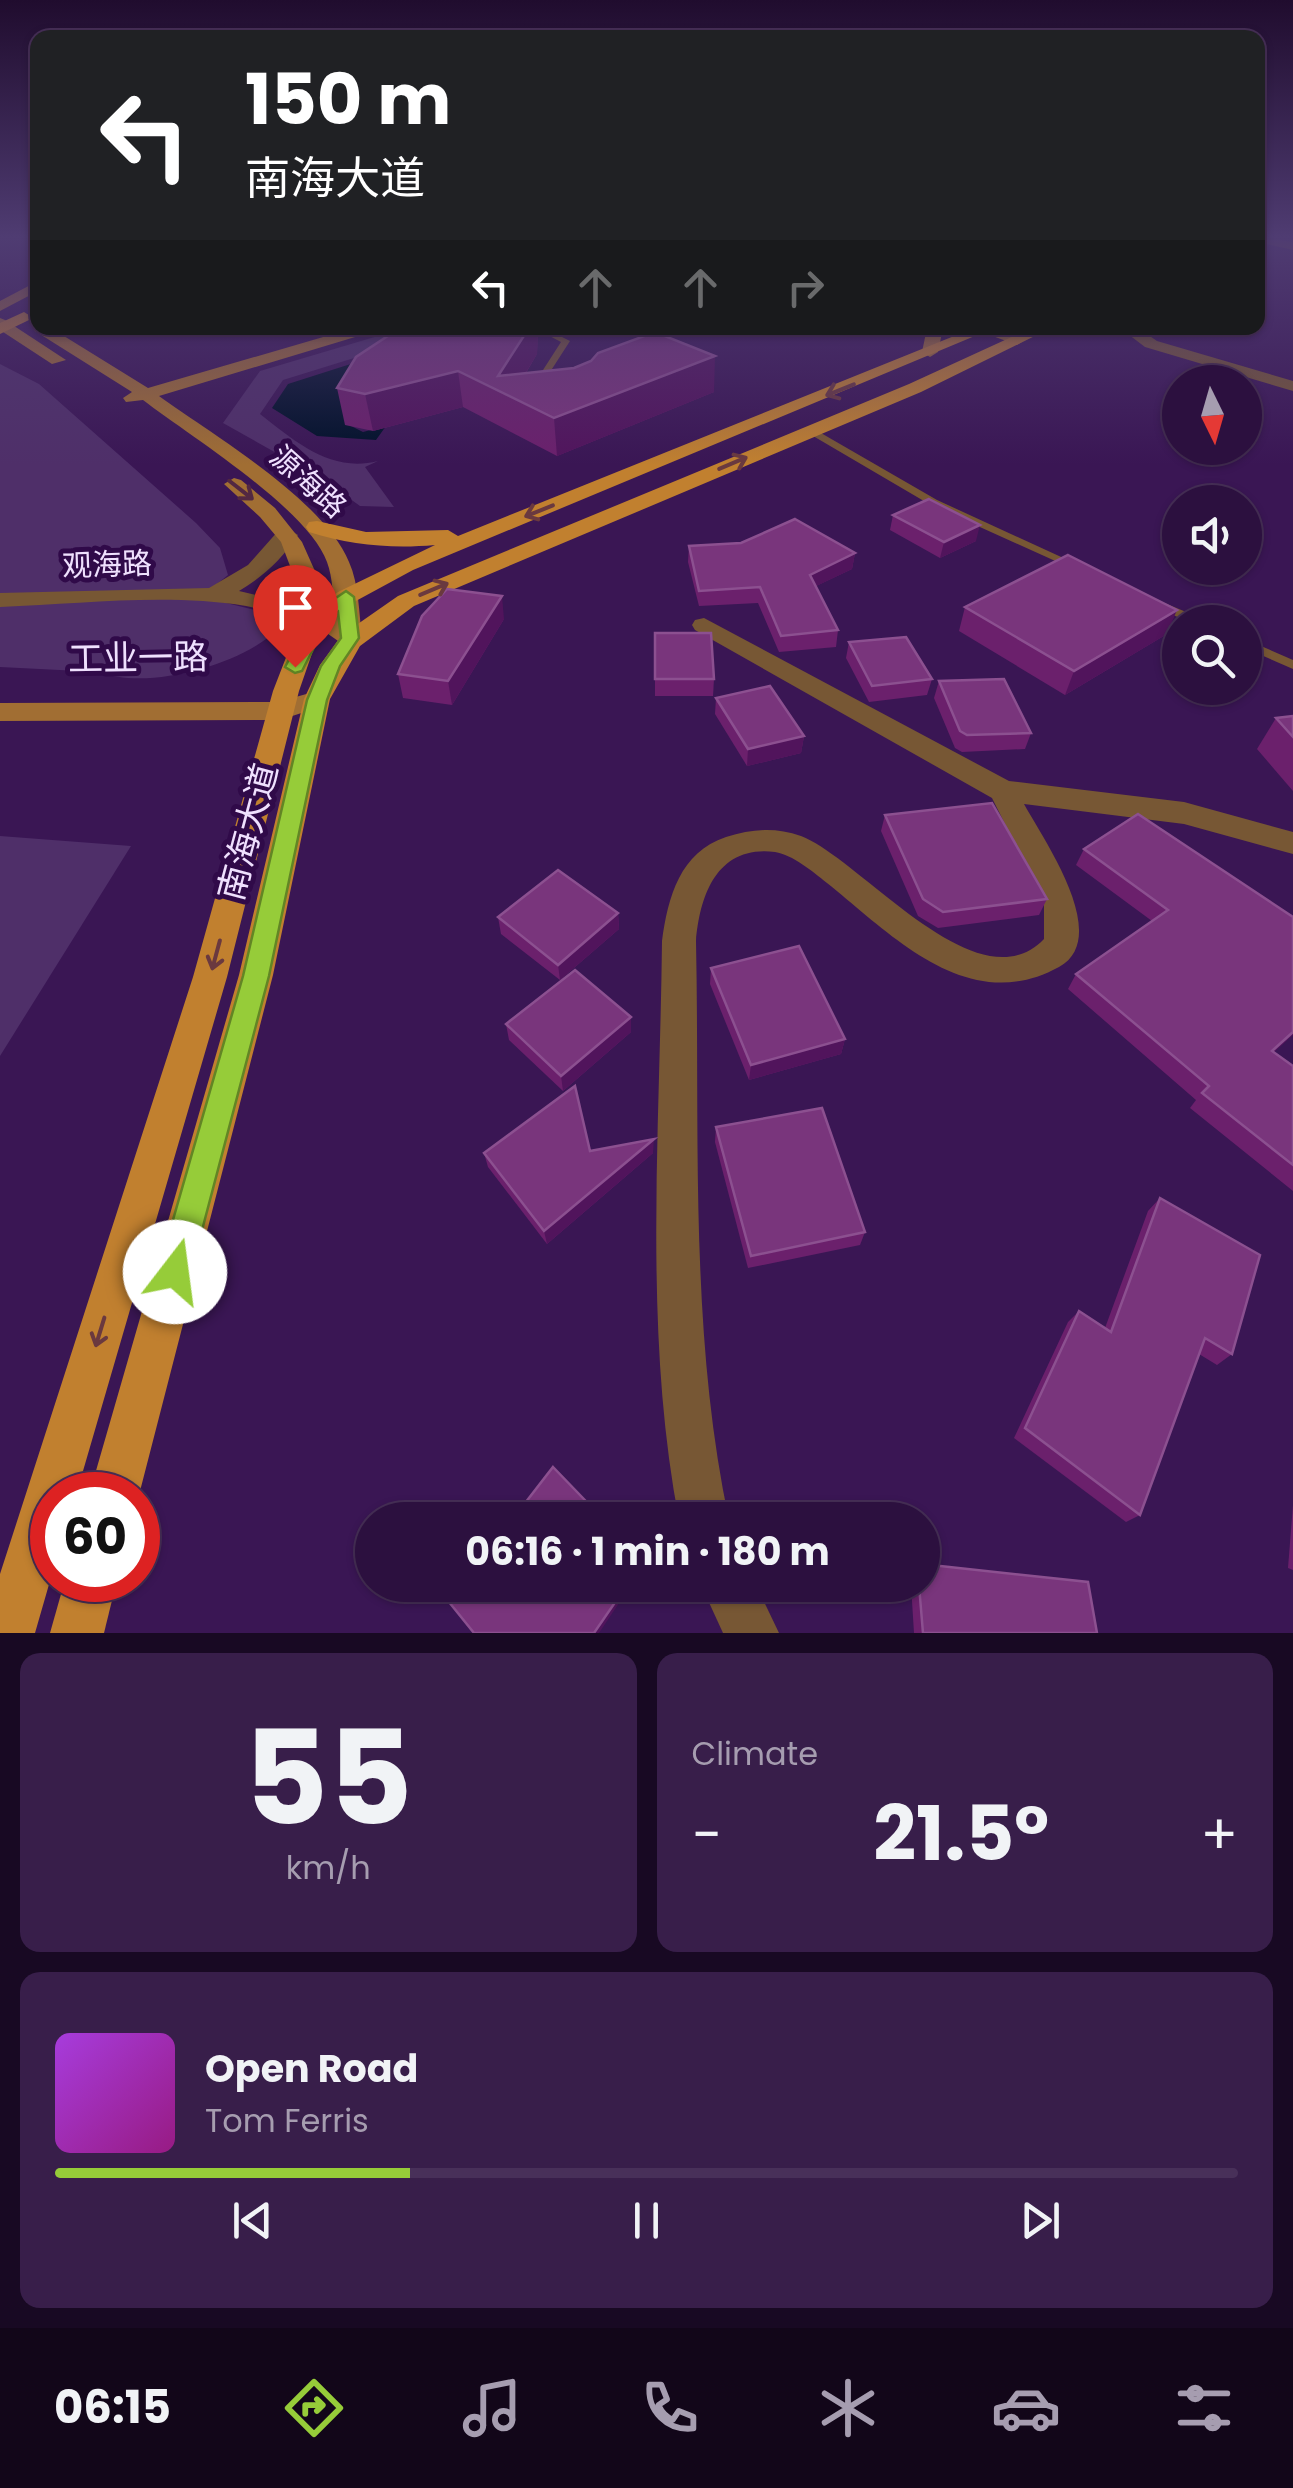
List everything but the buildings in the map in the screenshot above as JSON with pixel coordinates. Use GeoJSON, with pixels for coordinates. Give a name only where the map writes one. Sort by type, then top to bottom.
{"type":"FeatureCollection","features":[{"type":"Feature","properties":{"kind":"main road"},"geometry":{"type":"LineString","coordinates":[[1,320],[30,320]]}},
{"type":"Feature","properties":{"kind":"main road"},"geometry":{"type":"LineString","coordinates":[[1,320],[72,369]]}},
{"type":"Feature","properties":{"kind":"main road","name":"源海路"},"geometry":{"type":"LineString","coordinates":[[54,335],[248,494],[287,535],[308,569],[320,617]]}},
{"type":"Feature","properties":{"kind":"main road"},"geometry":{"type":"LineString","coordinates":[[127,393],[312,335]]}},
{"type":"Feature","properties":{"kind":"main road"},"geometry":{"type":"LineString","coordinates":[[127,393],[345,335]]}},
{"type":"Feature","properties":{"kind":"main road"},"geometry":{"type":"LineString","coordinates":[[930,352],[934,335]]}},
{"type":"Feature","properties":{"kind":"main road","name":"南海大道"},"geometry":{"type":"LineString","coordinates":[[120,1472],[256,976],[304,642],[320,617],[346,597],[406,565],[968,335]]}},
{"type":"Feature","properties":{"kind":"main road","name":"南海大道"},"geometry":{"type":"LineString","coordinates":[[8,1633],[294,701],[330,666],[350,638],[374,618],[406,601],[811,431],[1022,335]]}},
{"type":"Feature","properties":{"kind":"main road"},"geometry":{"type":"LineString","coordinates":[[199,434],[199,403],[229,374],[250,363]]}},
{"type":"Feature","properties":{"kind":"main road","name":"源海路"},"geometry":{"type":"LineString","coordinates":[[127,393],[199,434],[317,527],[339,562],[350,638]]}},
{"type":"Feature","properties":{"kind":"main road"},"geometry":{"type":"LineString","coordinates":[[317,527],[362,540],[389,542],[500,527]]}},
{"type":"Feature","properties":{"kind":"main road"},"geometry":{"type":"LineString","coordinates":[[320,617],[350,638]]}},
{"type":"Feature","properties":{"kind":"main road","name":"工业一路"},"geometry":{"type":"LineString","coordinates":[[0,694],[294,701]]}},
{"type":"Feature","properties":{"kind":"main road","name":"工业一路"},"geometry":{"type":"LineString","coordinates":[[0,712],[294,701]]}},
{"type":"Feature","properties":{"kind":"main road"},"geometry":{"type":"LineString","coordinates":[[76,1633],[85,1602]]}},
{"type":"Feature","properties":{"kind":"street"},"geometry":{"type":"LineString","coordinates":[[1138,335],[1151,344],[1293,386]]}},
{"type":"Feature","properties":{"kind":"street","name":"观海路"},"geometry":{"type":"LineString","coordinates":[[216,594],[257,570],[287,535]]}},
{"type":"Feature","properties":{"kind":"street","name":"观海路"},"geometry":{"type":"LineString","coordinates":[[0,600],[216,594],[289,605],[320,617]]}},
{"type":"Feature","properties":{"kind":"street"},"geometry":{"type":"LineString","coordinates":[[704,624],[1003,791],[1184,813],[1293,844]]}},
{"type":"Feature","properties":{"kind":"street"},"geometry":{"type":"LineString","coordinates":[[701,1502],[684,1406],[679,1300],[679,941],[692,879],[707,859],[734,845],[770,840],[785,843],[810,856],[922,941],[961,963],[984,968],[1037,962],[1054,952],[1062,938],[1064,920],[1060,902],[1003,791]]}},
{"type":"Feature","properties":{"kind":"street"},"geometry":{"type":"LineString","coordinates":[[736,1602],[752,1633]]}},
{"type":"Feature","properties":{"kind":"lane"},"geometry":{"type":"LineString","coordinates":[[528,401],[566,340],[555,335]]}},
{"type":"Feature","properties":{"kind":"lane"},"geometry":{"type":"LineString","coordinates":[[811,431],[933,502],[1092,574]]}},
{"type":"Feature","properties":{"kind":"lane"},"geometry":{"type":"LineString","coordinates":[[1146,598],[1162,605]]}},
{"type":"Feature","properties":{"kind":"lane"},"geometry":{"type":"LineString","coordinates":[[1262,651],[1293,665]]}},
{"type":"Feature","properties":{"kind":"shaded area"},"geometry":{"type":"Polygon","coordinates":[[[381,335],[428,335],[283,380],[260,414],[301,444],[330,459],[361,464],[378,461],[365,467],[394,507],[360,506],[321,478],[223,423],[260,371],[381,335]]]}},
{"type":"Feature","properties":{"kind":"shaded area"},"geometry":{"type":"Polygon","coordinates":[[[0,364],[39,384],[196,523],[220,548],[228,575],[212,588],[210,599],[267,613],[274,618],[270,636],[212,666],[164,677],[0,667],[0,364]]]}},
{"type":"Feature","properties":{"kind":"shaded area"},"geometry":{"type":"Polygon","coordinates":[[[0,836],[131,846],[0,1056],[0,836]]]}},
{"type":"Feature","properties":{"kind":"water"},"geometry":{"type":"Polygon","coordinates":[[[448,335],[351,426],[363,432],[386,426],[376,440],[317,436],[272,408],[288,384],[448,335]]]}},
{"type":"Feature","properties":{"kind":"route"},"geometry":{"type":"LineString","coordinates":[[175,1272],[256,976],[317,700],[330,666],[350,638],[346,597],[320,617],[304,642],[295,667]]}}]}
